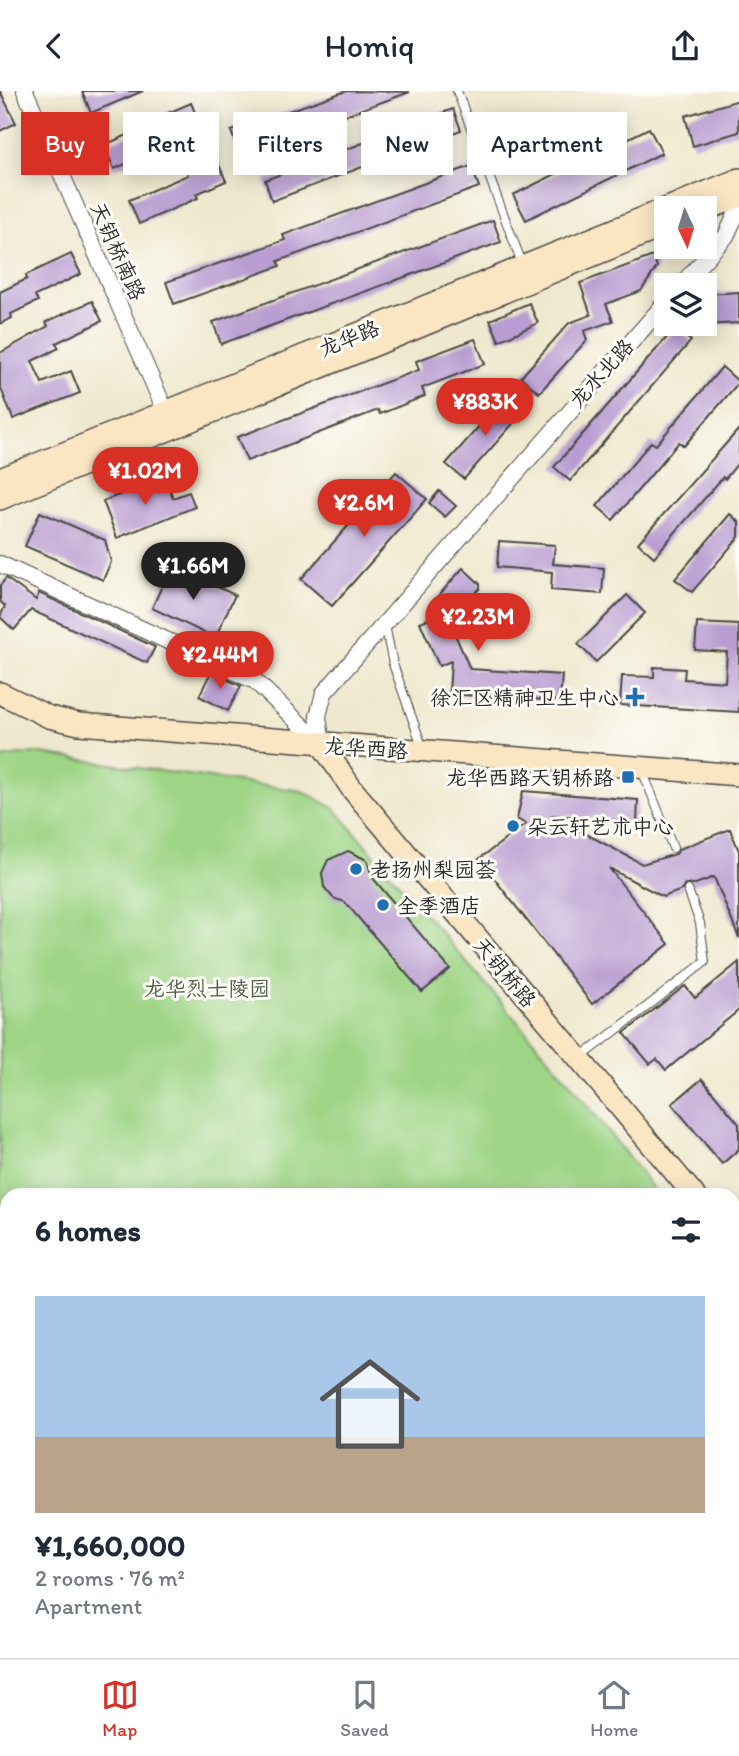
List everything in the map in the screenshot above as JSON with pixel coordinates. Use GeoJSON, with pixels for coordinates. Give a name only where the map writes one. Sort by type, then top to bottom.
{"type":"FeatureCollection","features":[{"type":"Feature","properties":{"kind":"main road","name":"龙华路"},"geometry":{"type":"LineString","coordinates":[[715,196],[739,185]]}},
{"type":"Feature","properties":{"kind":"main road","name":"龙华路"},"geometry":{"type":"LineString","coordinates":[[0,499],[170,420],[523,266],[654,219]]}},
{"type":"Feature","properties":{"kind":"main road","name":"龙华路"},"geometry":{"type":"LineString","coordinates":[[0,479],[170,420],[654,230]]}},
{"type":"Feature","properties":{"kind":"main road","name":"龙华西路"},"geometry":{"type":"LineString","coordinates":[[0,693],[49,717],[79,725],[739,775]]}},
{"type":"Feature","properties":{"kind":"main road","name":"天钥桥路"},"geometry":{"type":"LineString","coordinates":[[322,745],[352,789],[688,1188]]}},
{"type":"Feature","properties":{"kind":"street","name":"天钥桥南路"},"geometry":{"type":"LineString","coordinates":[[25,91],[170,420]]}},
{"type":"Feature","properties":{"kind":"street"},"geometry":{"type":"LineString","coordinates":[[692,273],[726,236],[739,208]]}},
{"type":"Feature","properties":{"kind":"street","name":"龙水北路"},"geometry":{"type":"LineString","coordinates":[[322,745],[318,716],[324,693],[654,315]]}},
{"type":"Feature","properties":{"kind":"street"},"geometry":{"type":"LineString","coordinates":[[0,564],[255,681],[322,745]]}},
{"type":"Feature","properties":{"kind":"lane"},"geometry":{"type":"LineString","coordinates":[[457,91],[523,266]]}},
{"type":"Feature","properties":{"kind":"lane"},"geometry":{"type":"LineString","coordinates":[[384,623],[393,664],[424,752]]}},
{"type":"Feature","properties":{"kind":"lane"},"geometry":{"type":"LineString","coordinates":[[641,768],[673,848]]}},
{"type":"Feature","properties":{"kind":"lane"},"geometry":{"type":"LineString","coordinates":[[578,1059],[705,962],[700,923],[688,890]]}},
{"type":"Feature","properties":{"kind":"green space","name":"龙华烈士陵园"},"geometry":{"type":"Polygon","coordinates":[[[34,753],[302,791],[334,808],[566,1078],[652,1188],[0,1188],[0,758],[34,753]]]}},
{"type":"Feature","properties":{"kind":"building"},"geometry":{"type":"Polygon","coordinates":[[[0,91],[16,123],[0,131],[0,91]]]}},
{"type":"Feature","properties":{"kind":"building"},"geometry":{"type":"Polygon","coordinates":[[[82,91],[143,91],[93,112],[91,112],[82,91]]]}},
{"type":"Feature","properties":{"kind":"building"},"geometry":{"type":"Polygon","coordinates":[[[346,91],[410,92],[347,114],[347,112],[286,112],[346,91]]]}},
{"type":"Feature","properties":{"kind":"building"},"geometry":{"type":"Polygon","coordinates":[[[739,100],[739,132],[693,146],[685,116],[739,100]]]}},
{"type":"Feature","properties":{"kind":"building"},"geometry":{"type":"Polygon","coordinates":[[[191,103],[195,112],[170,112],[191,103]]]}},
{"type":"Feature","properties":{"kind":"building"},"geometry":{"type":"Polygon","coordinates":[[[453,109],[461,130],[453,133],[453,112],[445,112],[453,109]]]}},
{"type":"Feature","properties":{"kind":"building"},"geometry":{"type":"Polygon","coordinates":[[[649,128],[662,153],[627,170],[627,139],[649,128]]]}},
{"type":"Feature","properties":{"kind":"building"},"geometry":{"type":"Polygon","coordinates":[[[123,137],[123,165],[114,169],[109,157],[109,143],[123,137]]]}},
{"type":"Feature","properties":{"kind":"building"},"geometry":{"type":"Polygon","coordinates":[[[361,144],[361,168],[347,173],[347,149],[361,144]]]}},
{"type":"Feature","properties":{"kind":"building"},"geometry":{"type":"Polygon","coordinates":[[[219,165],[226,181],[196,194],[198,198],[139,224],[129,200],[188,175],[219,175],[219,165]]]}},
{"type":"Feature","properties":{"kind":"building"},"geometry":{"type":"Polygon","coordinates":[[[467,167],[467,175],[474,175],[479,187],[278,261],[280,266],[174,304],[166,282],[285,240],[283,235],[446,175],[453,175],[453,173],[467,167]]]}},
{"type":"Feature","properties":{"kind":"building"},"geometry":{"type":"Polygon","coordinates":[[[278,175],[341,175],[272,201],[265,180],[278,175]]]}},
{"type":"Feature","properties":{"kind":"building"},"geometry":{"type":"Polygon","coordinates":[[[554,175],[617,175],[526,220],[513,195],[554,175]]]}},
{"type":"Feature","properties":{"kind":"building"},"geometry":{"type":"Polygon","coordinates":[[[493,220],[501,242],[221,344],[213,322],[493,220]]]}},
{"type":"Feature","properties":{"kind":"building"},"geometry":{"type":"Polygon","coordinates":[[[71,254],[81,274],[35,296],[38,301],[11,314],[12,318],[0,324],[0,292],[27,279],[26,275],[71,254]]]}},
{"type":"Feature","properties":{"kind":"building"},"geometry":{"type":"Polygon","coordinates":[[[653,256],[657,267],[641,291],[606,304],[613,321],[584,331],[587,340],[539,393],[521,377],[569,323],[591,315],[580,283],[653,256]]]}},
{"type":"Feature","properties":{"kind":"building"},"geometry":{"type":"Polygon","coordinates":[[[739,292],[739,323],[717,324],[717,293],[739,292]]]}},
{"type":"Feature","properties":{"kind":"building"},"geometry":{"type":"Polygon","coordinates":[[[92,301],[102,321],[56,343],[59,348],[32,361],[42,383],[71,371],[80,393],[13,419],[0,386],[0,353],[48,326],[46,322],[92,301]]]}},
{"type":"Feature","properties":{"kind":"building"},"geometry":{"type":"Polygon","coordinates":[[[529,303],[538,323],[499,341],[490,320],[529,303]]]}},
{"type":"Feature","properties":{"kind":"building"},"geometry":{"type":"Polygon","coordinates":[[[668,336],[685,336],[691,341],[570,481],[554,467],[668,336]]]}},
{"type":"Feature","properties":{"kind":"building"},"geometry":{"type":"Polygon","coordinates":[[[475,339],[485,364],[422,388],[425,396],[380,414],[378,410],[247,461],[237,437],[419,370],[416,361],[475,339]]]}},
{"type":"Feature","properties":{"kind":"building"},"geometry":{"type":"Polygon","coordinates":[[[722,367],[739,382],[684,446],[679,442],[613,520],[597,506],[651,442],[656,445],[722,367]]]}},
{"type":"Feature","properties":{"kind":"building"},"geometry":{"type":"Polygon","coordinates":[[[503,399],[512,407],[515,402],[525,410],[464,479],[446,464],[503,399]]]}},
{"type":"Feature","properties":{"kind":"building"},"geometry":{"type":"Polygon","coordinates":[[[739,429],[739,462],[654,557],[638,543],[739,429]]]}},
{"type":"Feature","properties":{"kind":"building"},"geometry":{"type":"Polygon","coordinates":[[[396,472],[427,499],[332,606],[301,579],[396,472]]]}},
{"type":"Feature","properties":{"kind":"building"},"geometry":{"type":"Polygon","coordinates":[[[165,477],[173,498],[189,492],[195,507],[117,538],[103,501],[165,477]]]}},
{"type":"Feature","properties":{"kind":"building"},"geometry":{"type":"Polygon","coordinates":[[[439,491],[456,506],[445,517],[429,503],[439,491]]]}},
{"type":"Feature","properties":{"kind":"building"},"geometry":{"type":"Polygon","coordinates":[[[40,512],[105,540],[111,562],[103,580],[25,546],[40,512]]]}},
{"type":"Feature","properties":{"kind":"building"},"geometry":{"type":"Polygon","coordinates":[[[730,514],[739,522],[739,537],[692,592],[675,579],[730,514]]]}},
{"type":"Feature","properties":{"kind":"building"},"geometry":{"type":"Polygon","coordinates":[[[499,541],[555,545],[553,564],[604,568],[602,594],[551,590],[552,572],[497,567],[499,541]]]}},
{"type":"Feature","properties":{"kind":"building"},"geometry":{"type":"Polygon","coordinates":[[[171,566],[235,595],[215,638],[152,608],[171,566]]]}},
{"type":"Feature","properties":{"kind":"building"},"geometry":{"type":"Polygon","coordinates":[[[463,568],[480,584],[480,588],[450,623],[470,669],[562,675],[560,701],[449,694],[451,661],[439,666],[420,622],[431,618],[433,602],[463,568]]]}},
{"type":"Feature","properties":{"kind":"building"},"geometry":{"type":"Polygon","coordinates":[[[6,578],[36,600],[39,593],[155,647],[147,663],[31,610],[14,630],[0,617],[5,606],[0,601],[0,586],[6,578]]]}},
{"type":"Feature","properties":{"kind":"building"},"geometry":{"type":"Polygon","coordinates":[[[627,595],[645,613],[596,662],[578,644],[627,595]]]}},
{"type":"Feature","properties":{"kind":"building"},"geometry":{"type":"Polygon","coordinates":[[[697,623],[739,625],[739,712],[620,705],[622,676],[654,677],[654,667],[685,669],[684,679],[725,682],[727,652],[695,650],[697,623]]]}},
{"type":"Feature","properties":{"kind":"building"},"geometry":{"type":"Polygon","coordinates":[[[211,672],[241,686],[228,711],[199,696],[211,672]]]}},
{"type":"Feature","properties":{"kind":"building"},"geometry":{"type":"Polygon","coordinates":[[[523,791],[638,800],[637,822],[551,815],[642,864],[676,854],[679,849],[730,829],[739,851],[739,938],[714,877],[693,885],[685,884],[682,890],[663,897],[609,868],[669,944],[592,1004],[479,859],[526,824],[517,819],[523,791]]]}},
{"type":"Feature","properties":{"kind":"building"},"geometry":{"type":"Polygon","coordinates":[[[348,851],[367,860],[372,877],[450,969],[422,992],[345,902],[333,898],[324,887],[322,873],[328,860],[348,851]]]}},
{"type":"Feature","properties":{"kind":"building"},"geometry":{"type":"Polygon","coordinates":[[[739,962],[739,1010],[666,1070],[657,1059],[650,1064],[624,1033],[685,986],[695,998],[739,962]]]}},
{"type":"Feature","properties":{"kind":"building"},"geometry":{"type":"Polygon","coordinates":[[[702,1079],[739,1124],[739,1149],[722,1164],[672,1104],[702,1079]]]}},
{"type":"Feature","properties":{"kind":"place","name":"徐汇区精神卫生中心"},"geometry":{"type":"Point","coordinates":[635,697]}},
{"type":"Feature","properties":{"kind":"place","name":"龙华西路天钥桥路"},"geometry":{"type":"Point","coordinates":[628,777]}},
{"type":"Feature","properties":{"kind":"place","name":"朵云轩艺术中心"},"geometry":{"type":"Point","coordinates":[513,826]}},
{"type":"Feature","properties":{"kind":"place","name":"老扬州梨园荟"},"geometry":{"type":"Point","coordinates":[356,869]}},
{"type":"Feature","properties":{"kind":"place","name":"全季酒店"},"geometry":{"type":"Point","coordinates":[383,905]}}]}
